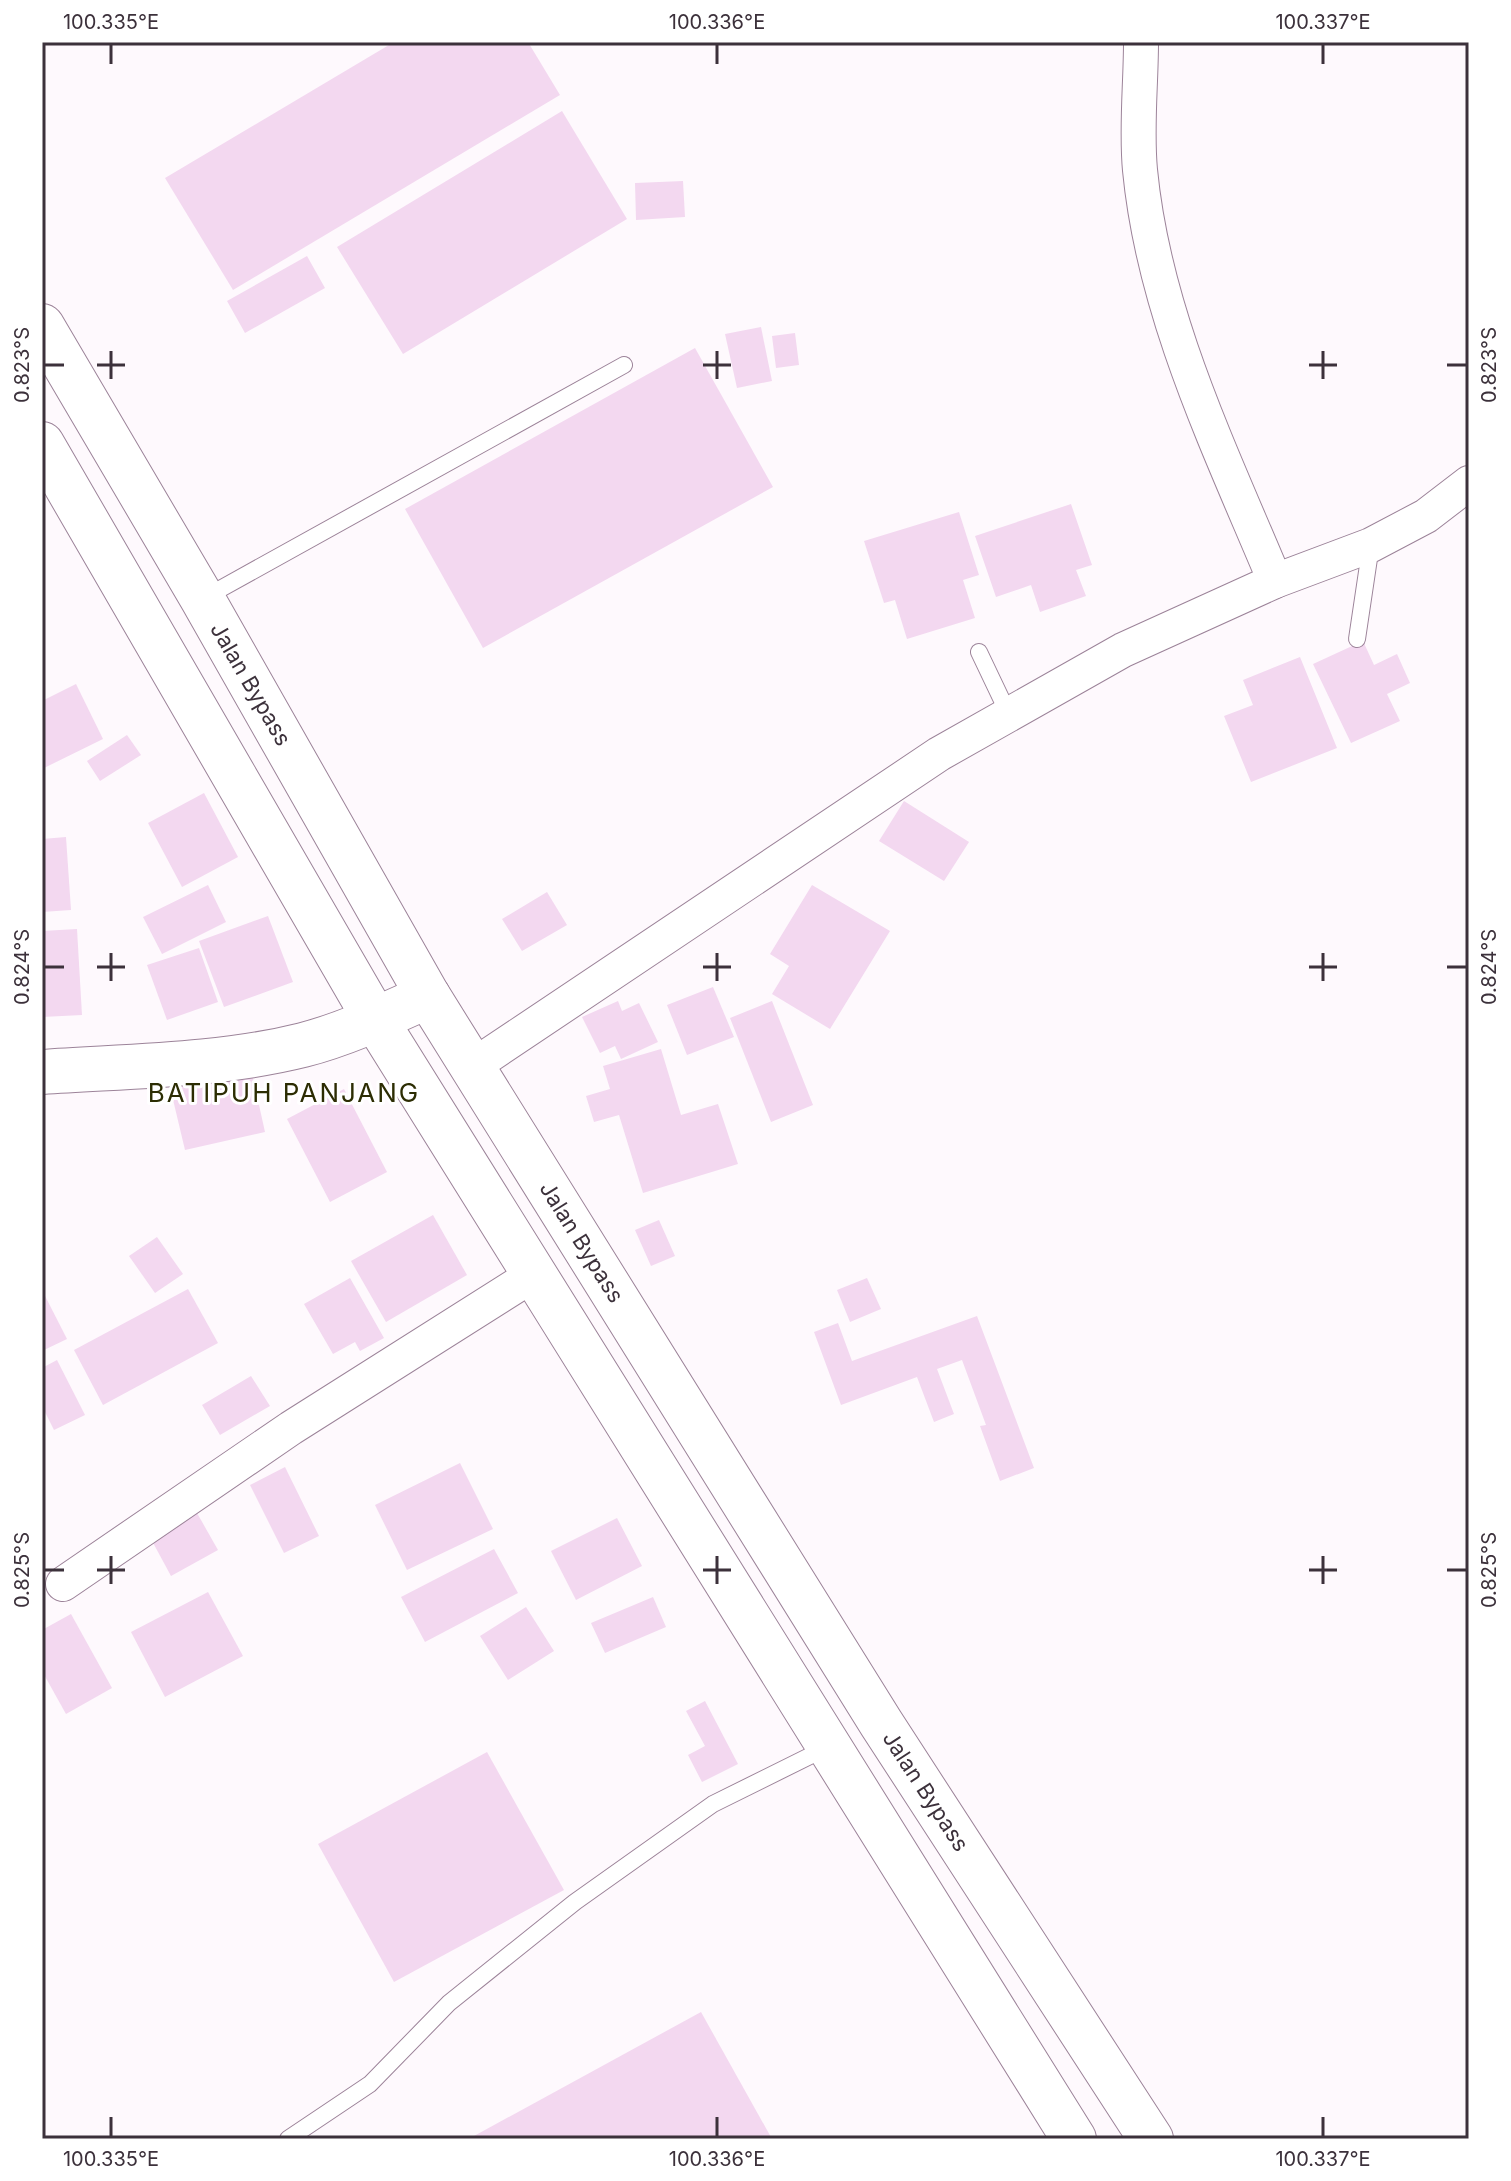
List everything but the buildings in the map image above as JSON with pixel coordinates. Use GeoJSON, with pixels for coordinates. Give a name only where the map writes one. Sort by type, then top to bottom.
{"type":"FeatureCollection","features":[{"type":"Feature","properties":{"kind":"main road","name":"Jalan Bypass"},"geometry":{"type":"LineString","coordinates":[[42,326],[202,598],[428,996],[881,1723],[1151,2139]]}},
{"type":"Feature","properties":{"kind":"main road"},"geometry":{"type":"LineString","coordinates":[[49,469],[375,1019],[1074,2139]]}},
{"type":"Feature","properties":{"kind":"main road"},"geometry":{"type":"LineString","coordinates":[[42,1072],[189,1062],[279,1050],[375,1019],[428,996]]}},
{"type":"Feature","properties":{"kind":"street"},"geometry":{"type":"LineString","coordinates":[[1141,42],[1140,170],[1155,256],[1190,380],[1275,581]]}},
{"type":"Feature","properties":{"kind":"street"},"geometry":{"type":"LineString","coordinates":[[473,1066],[738,891],[879,792],[1009,715],[1123,650],[1275,581],[1371,545],[1426,516],[1469,483]]}},
{"type":"Feature","properties":{"kind":"street"},"geometry":{"type":"LineString","coordinates":[[63,1584],[291,1428],[536,1273]]}},
{"type":"Feature","properties":{"kind":"lane"},"geometry":{"type":"LineString","coordinates":[[202,598],[624,365]]}},
{"type":"Feature","properties":{"kind":"lane"},"geometry":{"type":"LineString","coordinates":[[1357,639],[1371,545]]}},
{"type":"Feature","properties":{"kind":"lane"},"geometry":{"type":"LineString","coordinates":[[979,652],[1009,715]]}},
{"type":"Feature","properties":{"kind":"lane"},"geometry":{"type":"LineString","coordinates":[[288,2139],[370,2084],[449,2003],[575,1902],[713,1804],[829,1746]]}},
{"type":"Feature","properties":{"kind":"district","name":"BATIPUH PANJANG"},"geometry":{"type":"Point","coordinates":[284,1092]}}]}
